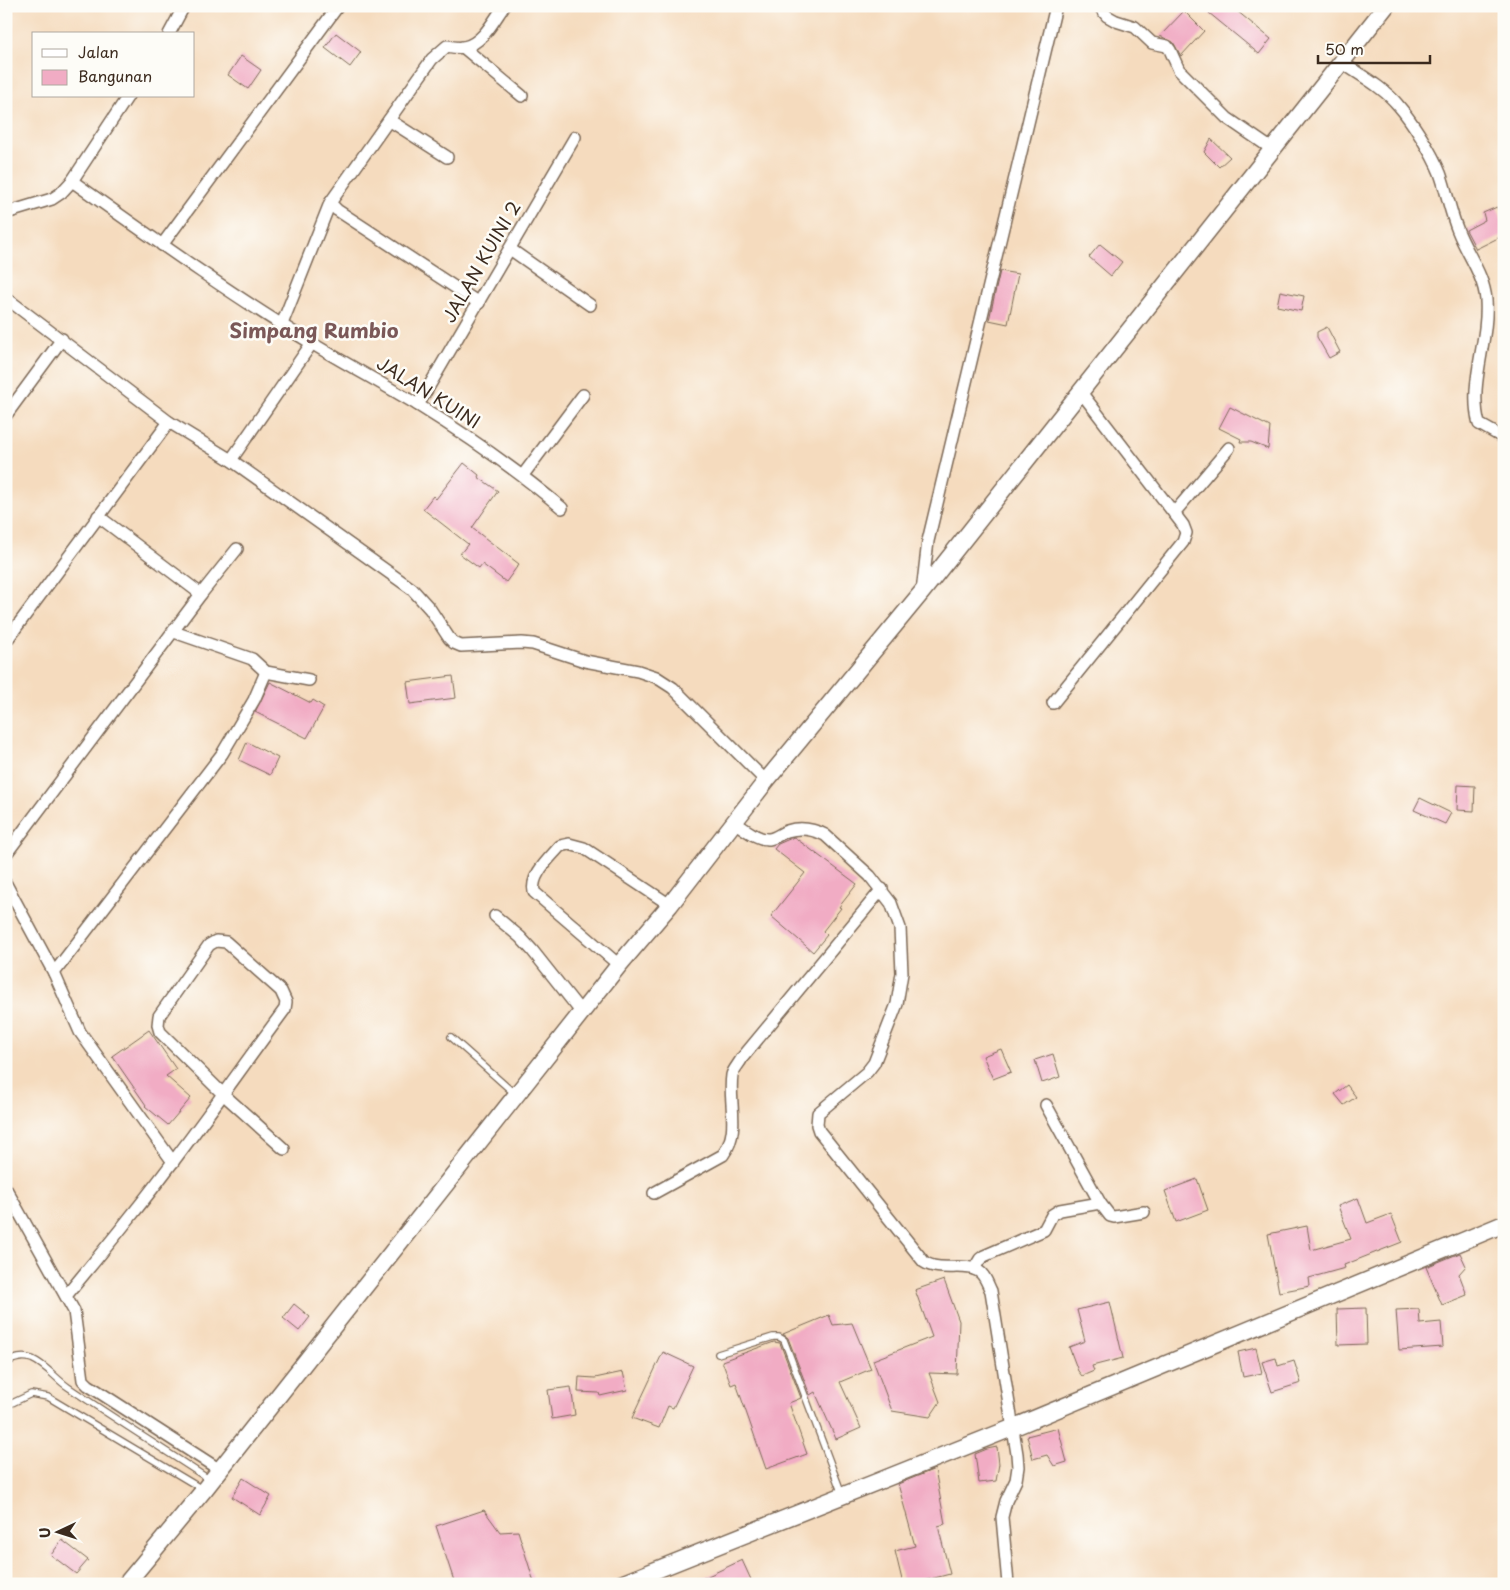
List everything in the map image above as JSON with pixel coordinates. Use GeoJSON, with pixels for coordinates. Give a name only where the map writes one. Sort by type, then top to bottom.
{"type":"FeatureCollection","features":[{"type":"Feature","properties":{"kind":"street"},"geometry":{"type":"LineString","coordinates":[[170,32],[184,6]]}},
{"type":"Feature","properties":{"kind":"street"},"geometry":{"type":"LineString","coordinates":[[162,245],[338,6]]}},
{"type":"Feature","properties":{"kind":"street"},"geometry":{"type":"LineString","coordinates":[[282,324],[330,203],[432,58],[447,46],[464,47],[476,41],[484,34],[504,6]]}},
{"type":"Feature","properties":{"kind":"street"},"geometry":{"type":"LineString","coordinates":[[922,592],[928,541],[1056,6]]}},
{"type":"Feature","properties":{"kind":"street"},"geometry":{"type":"LineString","coordinates":[[1099,6],[1107,16],[1116,21],[1135,26],[1152,44],[1166,46],[1170,50],[1179,70],[1226,118],[1272,149]]}},
{"type":"Feature","properties":{"kind":"street"},"geometry":{"type":"LineString","coordinates":[[126,1584],[212,1480],[620,965],[670,905],[766,781],[922,592],[1386,6]]}},
{"type":"Feature","properties":{"kind":"street"},"geometry":{"type":"LineString","coordinates":[[464,47],[522,96]]}},
{"type":"Feature","properties":{"kind":"street"},"geometry":{"type":"LineString","coordinates":[[1341,62],[1382,90],[1398,104],[1412,124],[1439,171],[1457,230],[1478,272],[1486,300],[1485,322],[1477,371],[1476,415],[1479,424],[1504,438]]}},
{"type":"Feature","properties":{"kind":"street"},"geometry":{"type":"LineString","coordinates":[[6,213],[52,199],[61,192],[72,181],[127,98]]}},
{"type":"Feature","properties":{"kind":"street"},"geometry":{"type":"LineString","coordinates":[[389,120],[447,157]]}},
{"type":"Feature","properties":{"kind":"street","name":"JALAN KUINI 2"},"geometry":{"type":"LineString","coordinates":[[418,405],[575,137]]}},
{"type":"Feature","properties":{"kind":"street","name":"JALAN KUINI"},"geometry":{"type":"LineString","coordinates":[[72,181],[162,245],[312,344],[418,405],[524,475],[562,508]]}},
{"type":"Feature","properties":{"kind":"street"},"geometry":{"type":"LineString","coordinates":[[330,203],[337,210],[479,303]]}},
{"type":"Feature","properties":{"kind":"street"},"geometry":{"type":"LineString","coordinates":[[510,248],[590,305]]}},
{"type":"Feature","properties":{"kind":"street"},"geometry":{"type":"LineString","coordinates":[[6,298],[169,422],[231,460],[412,589],[430,609],[454,643],[461,646],[533,644],[585,661],[638,671],[656,677],[673,688],[766,781]]}},
{"type":"Feature","properties":{"kind":"street"},"geometry":{"type":"LineString","coordinates":[[6,415],[62,339]]}},
{"type":"Feature","properties":{"kind":"street"},"geometry":{"type":"LineString","coordinates":[[231,460],[312,344]]}},
{"type":"Feature","properties":{"kind":"street"},"geometry":{"type":"LineString","coordinates":[[1053,704],[1183,542],[1186,533],[1183,525],[1080,391]]}},
{"type":"Feature","properties":{"kind":"street"},"geometry":{"type":"LineString","coordinates":[[524,475],[583,395]]}},
{"type":"Feature","properties":{"kind":"street"},"geometry":{"type":"LineString","coordinates":[[6,641],[169,422]]}},
{"type":"Feature","properties":{"kind":"street"},"geometry":{"type":"LineString","coordinates":[[1174,513],[1229,448]]}},
{"type":"Feature","properties":{"kind":"street"},"geometry":{"type":"LineString","coordinates":[[98,516],[201,594]]}},
{"type":"Feature","properties":{"kind":"street"},"geometry":{"type":"LineString","coordinates":[[6,854],[201,594],[237,549]]}},
{"type":"Feature","properties":{"kind":"street"},"geometry":{"type":"LineString","coordinates":[[174,632],[252,659],[266,672],[309,680]]}},
{"type":"Feature","properties":{"kind":"street"},"geometry":{"type":"LineString","coordinates":[[54,972],[222,754],[254,700],[266,672]]}},
{"type":"Feature","properties":{"kind":"street"},"geometry":{"type":"LineString","coordinates":[[734,822],[760,838],[768,839],[788,831],[810,829],[825,835],[882,889],[891,903],[900,928],[902,973],[897,1004],[874,1063],[867,1072],[818,1113],[817,1125],[924,1262],[930,1266],[937,1267],[974,1269],[981,1273],[991,1291],[1018,1467],[1016,1480],[1006,1501],[1002,1517],[1008,1584]]}},
{"type":"Feature","properties":{"kind":"street"},"geometry":{"type":"LineString","coordinates":[[620,965],[534,892],[534,879],[560,846],[570,844],[584,848],[670,905]]}},
{"type":"Feature","properties":{"kind":"street"},"geometry":{"type":"LineString","coordinates":[[6,884],[54,972],[80,1032],[173,1162]]}},
{"type":"Feature","properties":{"kind":"street"},"geometry":{"type":"LineString","coordinates":[[654,1192],[723,1155],[733,1135],[732,1074],[742,1058],[882,889]]}},
{"type":"Feature","properties":{"kind":"street"},"geometry":{"type":"LineString","coordinates":[[495,916],[532,950],[582,1013]]}},
{"type":"Feature","properties":{"kind":"street"},"geometry":{"type":"LineString","coordinates":[[66,1296],[173,1162],[223,1094],[285,1009],[286,1002],[281,991],[226,942],[216,941],[209,945],[159,1016],[158,1025],[160,1032],[223,1094],[284,1149]]}},
{"type":"Feature","properties":{"kind":"street"},"geometry":{"type":"LineString","coordinates":[[1046,1105],[1100,1203],[1110,1216],[1144,1212]]}},
{"type":"Feature","properties":{"kind":"street"},"geometry":{"type":"LineString","coordinates":[[6,1189],[74,1311],[83,1380],[212,1480]]}},
{"type":"Feature","properties":{"kind":"street"},"geometry":{"type":"LineString","coordinates":[[974,1269],[984,1256],[1044,1230],[1052,1215],[1056,1212],[1100,1203]]}},
{"type":"Feature","properties":{"kind":"street"},"geometry":{"type":"LineString","coordinates":[[621,1584],[1012,1428],[1504,1224]]}},
{"type":"Feature","properties":{"kind":"lane"},"geometry":{"type":"LineString","coordinates":[[451,1037],[517,1095]]}},
{"type":"Feature","properties":{"kind":"lane"},"geometry":{"type":"LineString","coordinates":[[718,1354],[773,1337],[784,1340],[843,1496]]}},
{"type":"Feature","properties":{"kind":"lane"},"geometry":{"type":"LineString","coordinates":[[6,1363],[16,1358],[25,1357],[34,1360],[66,1386],[212,1480]]}},
{"type":"Feature","properties":{"kind":"lane"},"geometry":{"type":"LineString","coordinates":[[6,1406],[31,1394],[48,1397],[212,1480]]}},
{"type":"Feature","properties":{"kind":"building"},"geometry":{"type":"Polygon","coordinates":[[[1215,6],[1231,6],[1271,39],[1259,54],[1209,13],[1215,6]]]}},
{"type":"Feature","properties":{"kind":"building"},"geometry":{"type":"Polygon","coordinates":[[[1184,11],[1204,31],[1181,56],[1173,42],[1160,36],[1184,11]]]}},
{"type":"Feature","properties":{"kind":"building"},"geometry":{"type":"Polygon","coordinates":[[[336,33],[361,52],[350,67],[325,48],[336,33]]]}},
{"type":"Feature","properties":{"kind":"building"},"geometry":{"type":"Polygon","coordinates":[[[241,56],[261,70],[248,89],[228,75],[241,56]]]}},
{"type":"Feature","properties":{"kind":"building"},"geometry":{"type":"Polygon","coordinates":[[[1211,139],[1230,157],[1219,167],[1204,152],[1211,139]]]}},
{"type":"Feature","properties":{"kind":"building"},"geometry":{"type":"Polygon","coordinates":[[[1497,207],[1504,224],[1504,235],[1476,249],[1466,230],[1485,220],[1483,213],[1497,207]]]}},
{"type":"Feature","properties":{"kind":"building"},"geometry":{"type":"Polygon","coordinates":[[[1100,244],[1122,262],[1111,276],[1089,257],[1100,244]]]}},
{"type":"Feature","properties":{"kind":"building"},"geometry":{"type":"Polygon","coordinates":[[[1000,271],[1018,274],[1008,324],[989,320],[1000,271]]]}},
{"type":"Feature","properties":{"kind":"building"},"geometry":{"type":"Polygon","coordinates":[[[1280,291],[1304,296],[1301,311],[1277,306],[1280,291]]]}},
{"type":"Feature","properties":{"kind":"building"},"geometry":{"type":"Polygon","coordinates":[[[1327,327],[1340,352],[1329,358],[1317,337],[1317,332],[1327,327]]]}},
{"type":"Feature","properties":{"kind":"building"},"geometry":{"type":"Polygon","coordinates":[[[1230,407],[1270,427],[1268,449],[1251,442],[1240,442],[1241,439],[1219,428],[1230,407]]]}},
{"type":"Feature","properties":{"kind":"building"},"geometry":{"type":"Polygon","coordinates":[[[464,463],[479,475],[478,477],[498,491],[472,528],[519,564],[506,582],[482,564],[479,568],[460,554],[468,544],[423,509],[433,496],[436,499],[464,463]]]}},
{"type":"Feature","properties":{"kind":"building"},"geometry":{"type":"Polygon","coordinates":[[[453,676],[456,698],[410,704],[407,682],[453,676]]]}},
{"type":"Feature","properties":{"kind":"building"},"geometry":{"type":"Polygon","coordinates":[[[270,682],[311,703],[313,700],[324,707],[307,738],[255,712],[270,682]]]}},
{"type":"Feature","properties":{"kind":"building"},"geometry":{"type":"Polygon","coordinates":[[[247,742],[278,758],[270,775],[239,760],[247,742]]]}},
{"type":"Feature","properties":{"kind":"building"},"geometry":{"type":"Polygon","coordinates":[[[1458,785],[1475,786],[1474,811],[1457,810],[1458,785]]]}},
{"type":"Feature","properties":{"kind":"building"},"geometry":{"type":"Polygon","coordinates":[[[1420,798],[1451,813],[1445,824],[1414,810],[1420,798]]]}},
{"type":"Feature","properties":{"kind":"building"},"geometry":{"type":"Polygon","coordinates":[[[794,837],[857,884],[823,931],[827,935],[813,952],[771,916],[805,873],[774,849],[778,844],[794,837]]]}},
{"type":"Feature","properties":{"kind":"building"},"geometry":{"type":"Polygon","coordinates":[[[149,1030],[176,1069],[166,1076],[191,1098],[168,1125],[145,1106],[112,1056],[149,1030]]]}},
{"type":"Feature","properties":{"kind":"building"},"geometry":{"type":"Polygon","coordinates":[[[1001,1049],[1011,1072],[993,1079],[983,1056],[1001,1049]]]}},
{"type":"Feature","properties":{"kind":"building"},"geometry":{"type":"Polygon","coordinates":[[[1053,1054],[1060,1077],[1042,1083],[1035,1060],[1053,1054]]]}},
{"type":"Feature","properties":{"kind":"building"},"geometry":{"type":"Polygon","coordinates":[[[1347,1085],[1356,1097],[1344,1105],[1335,1094],[1347,1085]]]}},
{"type":"Feature","properties":{"kind":"building"},"geometry":{"type":"Polygon","coordinates":[[[1197,1179],[1208,1210],[1176,1222],[1165,1191],[1197,1179]]]}},
{"type":"Feature","properties":{"kind":"building"},"geometry":{"type":"Polygon","coordinates":[[[1358,1198],[1367,1223],[1391,1214],[1402,1242],[1344,1265],[1345,1268],[1309,1278],[1310,1286],[1279,1292],[1268,1234],[1307,1226],[1311,1250],[1351,1239],[1338,1206],[1358,1198]]]}},
{"type":"Feature","properties":{"kind":"building"},"geometry":{"type":"Polygon","coordinates":[[[1460,1253],[1466,1266],[1459,1274],[1467,1295],[1442,1305],[1426,1267],[1460,1253]]]}},
{"type":"Feature","properties":{"kind":"building"},"geometry":{"type":"Polygon","coordinates":[[[944,1280],[959,1321],[957,1374],[929,1373],[940,1402],[930,1417],[892,1411],[873,1360],[932,1337],[915,1290],[944,1280]]]}},
{"type":"Feature","properties":{"kind":"building"},"geometry":{"type":"Polygon","coordinates":[[[1110,1302],[1123,1358],[1092,1366],[1094,1371],[1082,1376],[1078,1371],[1069,1347],[1085,1341],[1077,1310],[1110,1302]]]}},
{"type":"Feature","properties":{"kind":"building"},"geometry":{"type":"Polygon","coordinates":[[[294,1304],[310,1317],[299,1331],[283,1318],[294,1304]]]}},
{"type":"Feature","properties":{"kind":"building"},"geometry":{"type":"Polygon","coordinates":[[[1366,1308],[1367,1344],[1338,1345],[1337,1309],[1366,1308]]]}},
{"type":"Feature","properties":{"kind":"building"},"geometry":{"type":"Polygon","coordinates":[[[1419,1309],[1420,1324],[1441,1322],[1443,1347],[1399,1350],[1396,1310],[1419,1309]]]}},
{"type":"Feature","properties":{"kind":"building"},"geometry":{"type":"Polygon","coordinates":[[[829,1315],[833,1325],[852,1323],[871,1369],[840,1382],[861,1428],[836,1439],[815,1392],[810,1395],[788,1338],[783,1334],[829,1315]]]}},
{"type":"Feature","properties":{"kind":"building"},"geometry":{"type":"Polygon","coordinates":[[[774,1342],[780,1343],[801,1398],[789,1403],[807,1454],[766,1469],[736,1383],[731,1385],[722,1361],[774,1342]]]}},
{"type":"Feature","properties":{"kind":"building"},"geometry":{"type":"Polygon","coordinates":[[[1256,1348],[1262,1373],[1243,1377],[1238,1352],[1256,1348]]]}},
{"type":"Feature","properties":{"kind":"building"},"geometry":{"type":"Polygon","coordinates":[[[663,1352],[693,1366],[673,1408],[668,1406],[659,1428],[632,1418],[663,1352]]]}},
{"type":"Feature","properties":{"kind":"building"},"geometry":{"type":"Polygon","coordinates":[[[1276,1358],[1278,1366],[1294,1361],[1301,1383],[1272,1392],[1262,1362],[1276,1358]]]}},
{"type":"Feature","properties":{"kind":"building"},"geometry":{"type":"Polygon","coordinates":[[[623,1372],[627,1390],[600,1396],[599,1393],[578,1392],[579,1377],[595,1378],[623,1372]]]}},
{"type":"Feature","properties":{"kind":"building"},"geometry":{"type":"Polygon","coordinates":[[[571,1387],[575,1415],[552,1419],[548,1390],[571,1387]]]}},
{"type":"Feature","properties":{"kind":"building"},"geometry":{"type":"Polygon","coordinates":[[[1058,1428],[1067,1462],[1054,1466],[1047,1455],[1033,1459],[1027,1436],[1058,1428]]]}},
{"type":"Feature","properties":{"kind":"building"},"geometry":{"type":"Polygon","coordinates":[[[997,1447],[999,1464],[996,1481],[979,1483],[975,1454],[997,1447]]]}},
{"type":"Feature","properties":{"kind":"building"},"geometry":{"type":"Polygon","coordinates":[[[935,1469],[945,1524],[938,1526],[950,1574],[911,1584],[903,1584],[895,1551],[915,1546],[898,1484],[935,1469]]]}},
{"type":"Feature","properties":{"kind":"building"},"geometry":{"type":"Polygon","coordinates":[[[243,1478],[271,1496],[260,1515],[232,1497],[243,1478]]]}},
{"type":"Feature","properties":{"kind":"building"},"geometry":{"type":"Polygon","coordinates":[[[484,1510],[500,1532],[518,1531],[534,1582],[528,1584],[455,1584],[436,1526],[484,1510]]]}},
{"type":"Feature","properties":{"kind":"building"},"geometry":{"type":"Polygon","coordinates":[[[62,1540],[88,1560],[76,1574],[51,1555],[62,1540]]]}},
{"type":"Feature","properties":{"kind":"building"},"geometry":{"type":"Polygon","coordinates":[[[742,1560],[753,1584],[691,1584],[742,1560]]]}},
{"type":"Feature","properties":{"kind":"district","name":"Simpang Rumbio"},"geometry":{"type":"Point","coordinates":[314,331]}}]}
